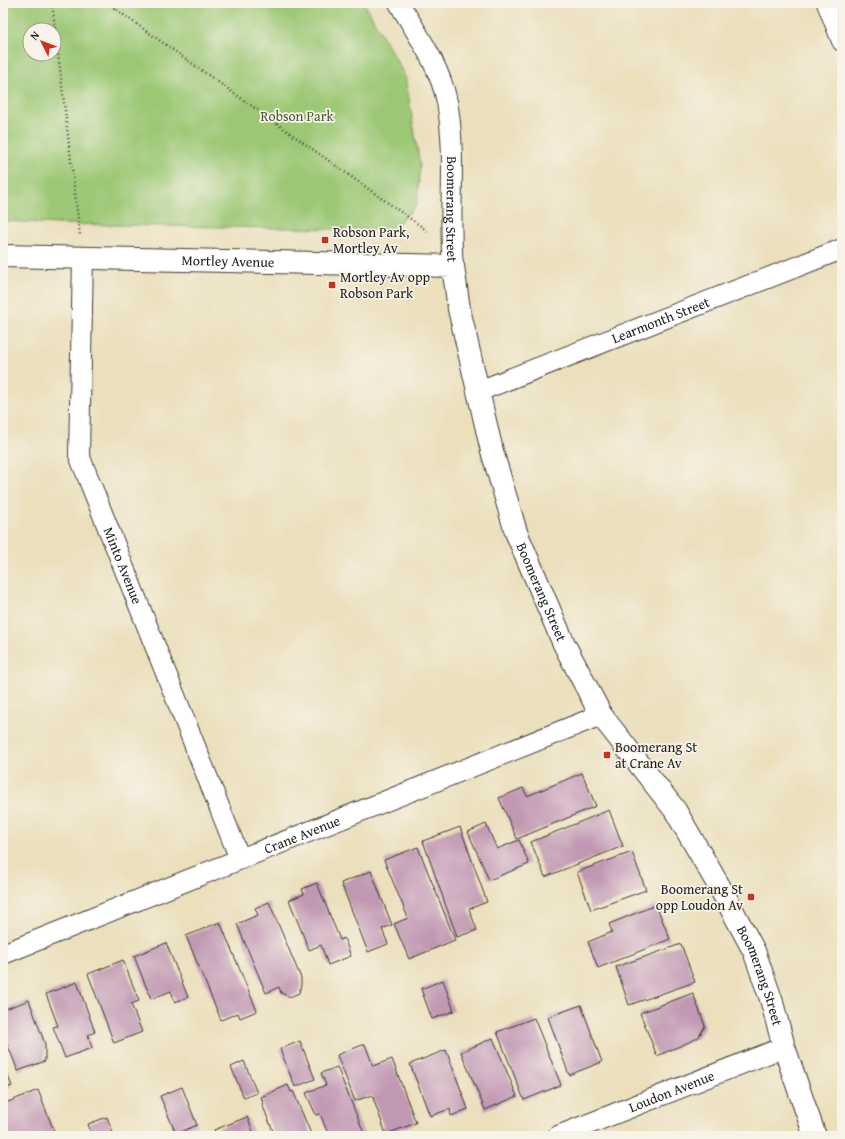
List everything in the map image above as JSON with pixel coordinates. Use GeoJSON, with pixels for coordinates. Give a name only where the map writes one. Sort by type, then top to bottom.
{"type":"FeatureCollection","features":[{"type":"Feature","properties":{"kind":"street","name":"Boomerang Street"},"geometry":{"type":"LineString","coordinates":[[399,3],[434,64],[446,100],[452,140],[452,257],[459,309],[492,451],[516,532],[564,644],[601,714],[675,810],[723,892],[754,951],[771,999],[784,1047],[815,1136]]}},
{"type":"Feature","properties":{"kind":"street"},"geometry":{"type":"LineString","coordinates":[[827,3],[842,41]]}},
{"type":"Feature","properties":{"kind":"street","name":"Learmonth Street"},"geometry":{"type":"LineString","coordinates":[[479,392],[842,249]]}},
{"type":"Feature","properties":{"kind":"street","name":"Mortley Avenue"},"geometry":{"type":"LineString","coordinates":[[3,256],[83,258],[452,257]]}},
{"type":"Feature","properties":{"kind":"street","name":"Minto Avenue"},"geometry":{"type":"LineString","coordinates":[[83,258],[79,455],[240,859]]}},
{"type":"Feature","properties":{"kind":"street","name":"Crane Avenue"},"geometry":{"type":"LineString","coordinates":[[3,954],[601,714]]}},
{"type":"Feature","properties":{"kind":"street","name":"Loudon Avenue"},"geometry":{"type":"LineString","coordinates":[[558,1136],[784,1047]]}},
{"type":"Feature","properties":{"kind":"path"},"geometry":{"type":"LineString","coordinates":[[52,3],[83,258]]}},
{"type":"Feature","properties":{"kind":"path"},"geometry":{"type":"LineString","coordinates":[[107,3],[452,257]]}},
{"type":"Feature","properties":{"kind":"green space","name":"Robson Park"},"geometry":{"type":"Polygon","coordinates":[[[3,3],[364,3],[405,76],[420,165],[417,205],[391,230],[58,224],[3,221],[3,3]]]}},
{"type":"Feature","properties":{"kind":"building"},"geometry":{"type":"Polygon","coordinates":[[[582,773],[596,806],[517,839],[499,798],[523,788],[527,796],[582,773]]]}},
{"type":"Feature","properties":{"kind":"building"},"geometry":{"type":"Polygon","coordinates":[[[609,810],[623,846],[545,877],[531,842],[609,810]]]}},
{"type":"Feature","properties":{"kind":"building"},"geometry":{"type":"Polygon","coordinates":[[[486,824],[497,849],[519,840],[529,864],[489,880],[468,832],[486,824]]]}},
{"type":"Feature","properties":{"kind":"building"},"geometry":{"type":"Polygon","coordinates":[[[460,827],[487,902],[469,909],[477,930],[457,937],[423,841],[460,827]]]}},
{"type":"Feature","properties":{"kind":"building"},"geometry":{"type":"Polygon","coordinates":[[[418,847],[455,940],[409,959],[394,924],[408,918],[384,860],[418,847]]]}},
{"type":"Feature","properties":{"kind":"building"},"geometry":{"type":"Polygon","coordinates":[[[632,852],[646,890],[591,910],[577,872],[632,852]]]}},
{"type":"Feature","properties":{"kind":"building"},"geometry":{"type":"Polygon","coordinates":[[[371,871],[392,925],[382,929],[388,944],[368,952],[341,883],[371,871]]]}},
{"type":"Feature","properties":{"kind":"building"},"geometry":{"type":"Polygon","coordinates":[[[317,883],[340,940],[344,938],[351,956],[328,965],[321,945],[309,950],[289,900],[304,894],[302,889],[317,883]]]}},
{"type":"Feature","properties":{"kind":"building"},"geometry":{"type":"Polygon","coordinates":[[[269,902],[301,978],[299,993],[290,997],[281,993],[279,987],[266,993],[237,924],[258,915],[255,908],[269,902]]]}},
{"type":"Feature","properties":{"kind":"building"},"geometry":{"type":"Polygon","coordinates":[[[656,905],[670,939],[598,968],[588,942],[612,932],[609,924],[656,905]]]}},
{"type":"Feature","properties":{"kind":"building"},"geometry":{"type":"Polygon","coordinates":[[[220,922],[257,1011],[240,1018],[238,1013],[221,1020],[186,936],[220,922]]]}},
{"type":"Feature","properties":{"kind":"building"},"geometry":{"type":"Polygon","coordinates":[[[166,943],[188,997],[175,1002],[171,991],[151,999],[134,956],[166,943]]]}},
{"type":"Feature","properties":{"kind":"building"},"geometry":{"type":"Polygon","coordinates":[[[681,944],[695,982],[629,1005],[616,967],[681,944]]]}},
{"type":"Feature","properties":{"kind":"building"},"geometry":{"type":"Polygon","coordinates":[[[123,960],[139,1001],[131,1004],[142,1032],[114,1043],[88,974],[123,960]]]}},
{"type":"Feature","properties":{"kind":"building"},"geometry":{"type":"Polygon","coordinates":[[[443,980],[454,1011],[432,1019],[421,989],[443,980]]]}},
{"type":"Feature","properties":{"kind":"building"},"geometry":{"type":"Polygon","coordinates":[[[77,982],[95,1032],[88,1035],[92,1048],[65,1058],[53,1027],[58,1026],[46,994],[77,982]]]}},
{"type":"Feature","properties":{"kind":"building"},"geometry":{"type":"Polygon","coordinates":[[[693,993],[705,1026],[698,1038],[657,1056],[640,1013],[693,993]]]}},
{"type":"Feature","properties":{"kind":"building"},"geometry":{"type":"Polygon","coordinates":[[[29,1000],[45,1044],[45,1061],[18,1071],[3,1033],[3,1010],[29,1000]]]}},
{"type":"Feature","properties":{"kind":"building"},"geometry":{"type":"Polygon","coordinates":[[[581,1005],[602,1062],[569,1075],[548,1017],[581,1005]]]}},
{"type":"Feature","properties":{"kind":"building"},"geometry":{"type":"Polygon","coordinates":[[[534,1018],[561,1085],[524,1100],[497,1032],[534,1018]]]}},
{"type":"Feature","properties":{"kind":"building"},"geometry":{"type":"Polygon","coordinates":[[[493,1038],[517,1096],[485,1110],[461,1052],[493,1038]]]}},
{"type":"Feature","properties":{"kind":"building"},"geometry":{"type":"Polygon","coordinates":[[[300,1041],[315,1079],[295,1087],[280,1049],[300,1041]]]}},
{"type":"Feature","properties":{"kind":"building"},"geometry":{"type":"Polygon","coordinates":[[[365,1044],[373,1066],[392,1059],[416,1123],[386,1134],[372,1095],[355,1101],[337,1055],[365,1044]]]}},
{"type":"Feature","properties":{"kind":"building"},"geometry":{"type":"Polygon","coordinates":[[[446,1050],[468,1109],[451,1116],[450,1109],[430,1116],[410,1064],[446,1050]]]}},
{"type":"Feature","properties":{"kind":"building"},"geometry":{"type":"Polygon","coordinates":[[[244,1061],[257,1093],[244,1098],[231,1067],[244,1061]]]}},
{"type":"Feature","properties":{"kind":"building"},"geometry":{"type":"Polygon","coordinates":[[[3,1064],[12,1086],[3,1089],[3,1064]]]}},
{"type":"Feature","properties":{"kind":"building"},"geometry":{"type":"Polygon","coordinates":[[[337,1067],[365,1136],[329,1136],[320,1114],[316,1115],[306,1093],[326,1085],[321,1073],[337,1067]]]}},
{"type":"Feature","properties":{"kind":"building"},"geometry":{"type":"Polygon","coordinates":[[[288,1085],[291,1092],[293,1091],[312,1136],[275,1136],[262,1104],[261,1097],[288,1085]]]}},
{"type":"Feature","properties":{"kind":"building"},"geometry":{"type":"Polygon","coordinates":[[[182,1087],[197,1125],[176,1134],[160,1096],[182,1087]]]}},
{"type":"Feature","properties":{"kind":"building"},"geometry":{"type":"Polygon","coordinates":[[[38,1090],[54,1131],[42,1136],[7,1136],[3,1125],[3,1104],[38,1090]]]}},
{"type":"Feature","properties":{"kind":"building"},"geometry":{"type":"Polygon","coordinates":[[[107,1117],[114,1136],[92,1136],[88,1124],[107,1117]]]}},
{"type":"Feature","properties":{"kind":"building"},"geometry":{"type":"Polygon","coordinates":[[[247,1117],[255,1136],[216,1136],[214,1130],[247,1117]]]}},
{"type":"Feature","properties":{"kind":"place","name":"Robson Park, Mortley Av"},"geometry":{"type":"Point","coordinates":[325,240]}},
{"type":"Feature","properties":{"kind":"place","name":"Mortley Av opp Robson Park"},"geometry":{"type":"Point","coordinates":[332,285]}},
{"type":"Feature","properties":{"kind":"place","name":"Boomerang St at Crane Av"},"geometry":{"type":"Point","coordinates":[607,755]}},
{"type":"Feature","properties":{"kind":"place","name":"Boomerang St opp Loudon Av"},"geometry":{"type":"Point","coordinates":[751,897]}}]}
